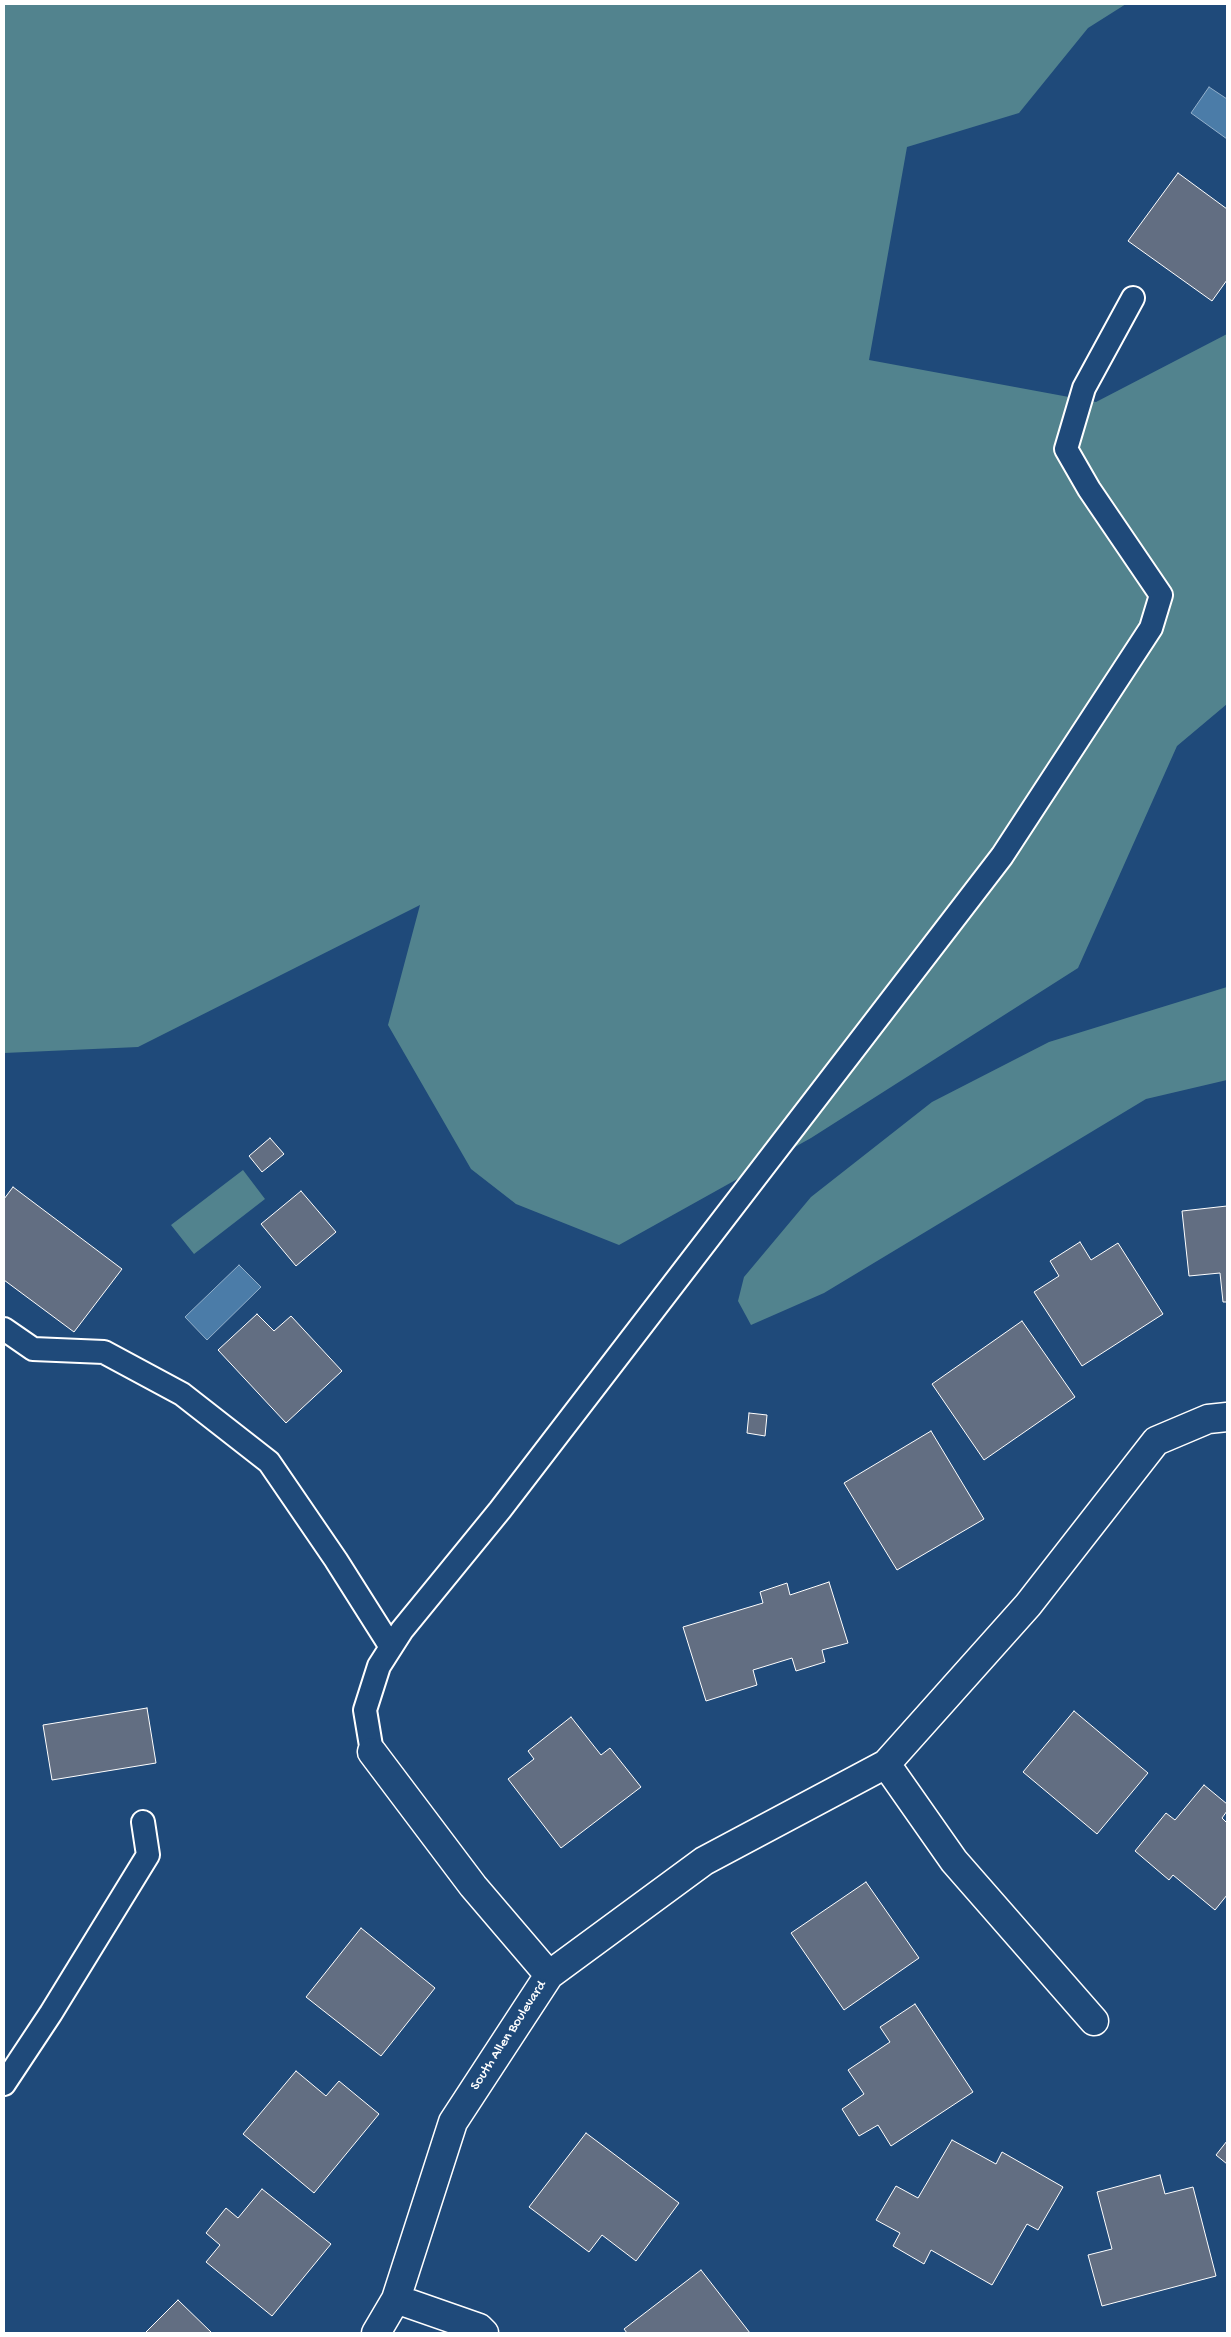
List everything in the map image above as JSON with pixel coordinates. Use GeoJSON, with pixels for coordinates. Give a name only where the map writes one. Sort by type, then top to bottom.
{"type":"FeatureCollection","features":[{"type":"Feature","properties":{"kind":"street"},"geometry":{"type":"LineString","coordinates":[[549,1975],[704,1861],[886,1764],[1028,1605],[1156,1441],[1208,1419],[1227,1417]]}},
{"type":"Feature","properties":{"kind":"street","name":"South Allen Boulevard"},"geometry":{"type":"LineString","coordinates":[[372,1752],[473,1886],[549,1975],[454,2122],[396,2299],[376,2333]]}},
{"type":"Feature","properties":{"kind":"street"},"geometry":{"type":"LineString","coordinates":[[886,1764],[954,1861],[1094,2021]]}},
{"type":"Feature","properties":{"kind":"street"},"geometry":{"type":"LineString","coordinates":[[396,2299],[479,2328],[484,2333]]}},
{"type":"Feature","properties":{"kind":"lane"},"geometry":{"type":"LineString","coordinates":[[372,1752],[365,1710],[379,1666],[402,1630],[500,1510],[1002,856],[1151,628],[1161,594],[1089,489],[1066,449],[1084,388],[1133,298]]}},
{"type":"Feature","properties":{"kind":"lane"},"geometry":{"type":"LineString","coordinates":[[4,1329],[33,1349],[104,1352],[182,1394],[270,1462],[336,1560],[391,1647]]}},
{"type":"Feature","properties":{"kind":"lane"},"geometry":{"type":"LineString","coordinates":[[4,2084],[51,2013],[148,1855],[143,1822]]}},
{"type":"Feature","properties":{"kind":"green space"},"geometry":{"type":"Polygon","coordinates":[[[4,4],[1126,4],[1088,28],[1019,113],[907,147],[869,360],[1096,402],[1227,334],[1227,704],[1177,746],[1078,968],[811,1138],[619,1245],[516,1204],[471,1169],[388,1025],[420,905],[138,1047],[4,1053],[4,4]]]}},
{"type":"Feature","properties":{"kind":"green space"},"geometry":{"type":"Polygon","coordinates":[[[1227,987],[1227,1080],[1146,1099],[824,1293],[751,1325],[738,1301],[744,1277],[811,1197],[932,1102],[1049,1042],[1227,987]]]}},
{"type":"Feature","properties":{"kind":"green space"},"geometry":{"type":"Polygon","coordinates":[[[243,1170],[265,1199],[194,1254],[171,1225],[243,1170]]]}},
{"type":"Feature","properties":{"kind":"water"},"geometry":{"type":"Polygon","coordinates":[[[1209,87],[1227,99],[1227,139],[1191,113],[1209,87]]]}},
{"type":"Feature","properties":{"kind":"water"},"geometry":{"type":"Polygon","coordinates":[[[239,1265],[261,1287],[207,1340],[185,1317],[239,1265]]]}},
{"type":"Feature","properties":{"kind":"building"},"geometry":{"type":"Polygon","coordinates":[[[1178,173],[1227,209],[1227,280],[1212,301],[1128,241],[1178,173]]]}},
{"type":"Feature","properties":{"kind":"building"},"geometry":{"type":"Polygon","coordinates":[[[270,1138],[284,1154],[262,1172],[249,1156],[270,1138]]]}},
{"type":"Feature","properties":{"kind":"building"},"geometry":{"type":"Polygon","coordinates":[[[13,1187],[122,1269],[74,1332],[4,1280],[4,1199],[13,1187]]]}},
{"type":"Feature","properties":{"kind":"building"},"geometry":{"type":"Polygon","coordinates":[[[301,1191],[336,1232],[296,1266],[261,1224],[301,1191]]]}},
{"type":"Feature","properties":{"kind":"building"},"geometry":{"type":"Polygon","coordinates":[[[1227,1206],[1227,1302],[1223,1302],[1220,1273],[1189,1276],[1182,1211],[1227,1206]]]}},
{"type":"Feature","properties":{"kind":"building"},"geometry":{"type":"Polygon","coordinates":[[[1080,1242],[1091,1260],[1118,1243],[1163,1314],[1082,1366],[1034,1292],[1059,1276],[1050,1261],[1080,1242]]]}},
{"type":"Feature","properties":{"kind":"building"},"geometry":{"type":"Polygon","coordinates":[[[257,1314],[274,1331],[291,1316],[342,1371],[286,1423],[218,1350],[257,1314]]]}},
{"type":"Feature","properties":{"kind":"building"},"geometry":{"type":"Polygon","coordinates":[[[1022,1321],[1075,1397],[984,1460],[932,1384],[1022,1321]]]}},
{"type":"Feature","properties":{"kind":"building"},"geometry":{"type":"Polygon","coordinates":[[[749,1413],[767,1415],[765,1436],[747,1433],[749,1413]]]}},
{"type":"Feature","properties":{"kind":"building"},"geometry":{"type":"Polygon","coordinates":[[[931,1431],[984,1519],[897,1570],[844,1483],[931,1431]]]}},
{"type":"Feature","properties":{"kind":"building"},"geometry":{"type":"Polygon","coordinates":[[[829,1582],[848,1643],[822,1650],[825,1662],[796,1671],[792,1658],[753,1670],[757,1685],[706,1701],[683,1627],[763,1603],[760,1592],[787,1583],[790,1595],[829,1582]]]}},
{"type":"Feature","properties":{"kind":"building"},"geometry":{"type":"Polygon","coordinates":[[[147,1708],[156,1763],[52,1780],[43,1725],[147,1708]]]}},
{"type":"Feature","properties":{"kind":"building"},"geometry":{"type":"Polygon","coordinates":[[[1074,1711],[1148,1773],[1097,1834],[1023,1772],[1074,1711]]]}},
{"type":"Feature","properties":{"kind":"building"},"geometry":{"type":"Polygon","coordinates":[[[571,1717],[601,1755],[610,1748],[641,1787],[561,1848],[508,1779],[534,1759],[528,1751],[571,1717]]]}},
{"type":"Feature","properties":{"kind":"building"},"geometry":{"type":"Polygon","coordinates":[[[1204,1785],[1227,1804],[1227,1811],[1222,1818],[1227,1823],[1227,1895],[1215,1910],[1173,1875],[1169,1880],[1135,1851],[1166,1813],[1175,1820],[1204,1785]]]}},
{"type":"Feature","properties":{"kind":"building"},"geometry":{"type":"Polygon","coordinates":[[[866,1882],[919,1958],[844,2010],[791,1933],[866,1882]]]}},
{"type":"Feature","properties":{"kind":"building"},"geometry":{"type":"Polygon","coordinates":[[[361,1928],[435,1988],[381,2056],[306,1997],[361,1928]]]}},
{"type":"Feature","properties":{"kind":"building"},"geometry":{"type":"Polygon","coordinates":[[[915,2004],[973,2092],[891,2146],[878,2125],[859,2136],[842,2109],[864,2094],[848,2070],[890,2042],[880,2027],[915,2004]]]}},
{"type":"Feature","properties":{"kind":"building"},"geometry":{"type":"Polygon","coordinates":[[[296,2071],[326,2096],[339,2081],[379,2114],[314,2193],[243,2134],[296,2071]]]}},
{"type":"Feature","properties":{"kind":"building"},"geometry":{"type":"Polygon","coordinates":[[[586,2133],[679,2203],[636,2261],[602,2235],[589,2252],[529,2207],[586,2133]]]}},
{"type":"Feature","properties":{"kind":"building"},"geometry":{"type":"Polygon","coordinates":[[[952,2140],[996,2164],[1002,2152],[1063,2187],[1038,2230],[1027,2224],[992,2285],[931,2250],[924,2264],[893,2246],[900,2233],[876,2220],[896,2186],[918,2198],[952,2140]]]}},
{"type":"Feature","properties":{"kind":"building"},"geometry":{"type":"Polygon","coordinates":[[[1227,2141],[1227,2164],[1216,2155],[1227,2141]]]}},
{"type":"Feature","properties":{"kind":"building"},"geometry":{"type":"Polygon","coordinates":[[[1160,2175],[1165,2194],[1193,2187],[1216,2276],[1102,2306],[1088,2255],[1112,2249],[1097,2192],[1160,2175]]]}},
{"type":"Feature","properties":{"kind":"building"},"geometry":{"type":"Polygon","coordinates":[[[262,2189],[331,2244],[272,2316],[206,2262],[220,2245],[206,2233],[226,2208],[238,2218],[262,2189]]]}},
{"type":"Feature","properties":{"kind":"building"},"geometry":{"type":"Polygon","coordinates":[[[701,2270],[750,2333],[627,2333],[624,2329],[701,2270]]]}},
{"type":"Feature","properties":{"kind":"building"},"geometry":{"type":"Polygon","coordinates":[[[178,2300],[212,2333],[145,2333],[178,2300]]]}}]}
